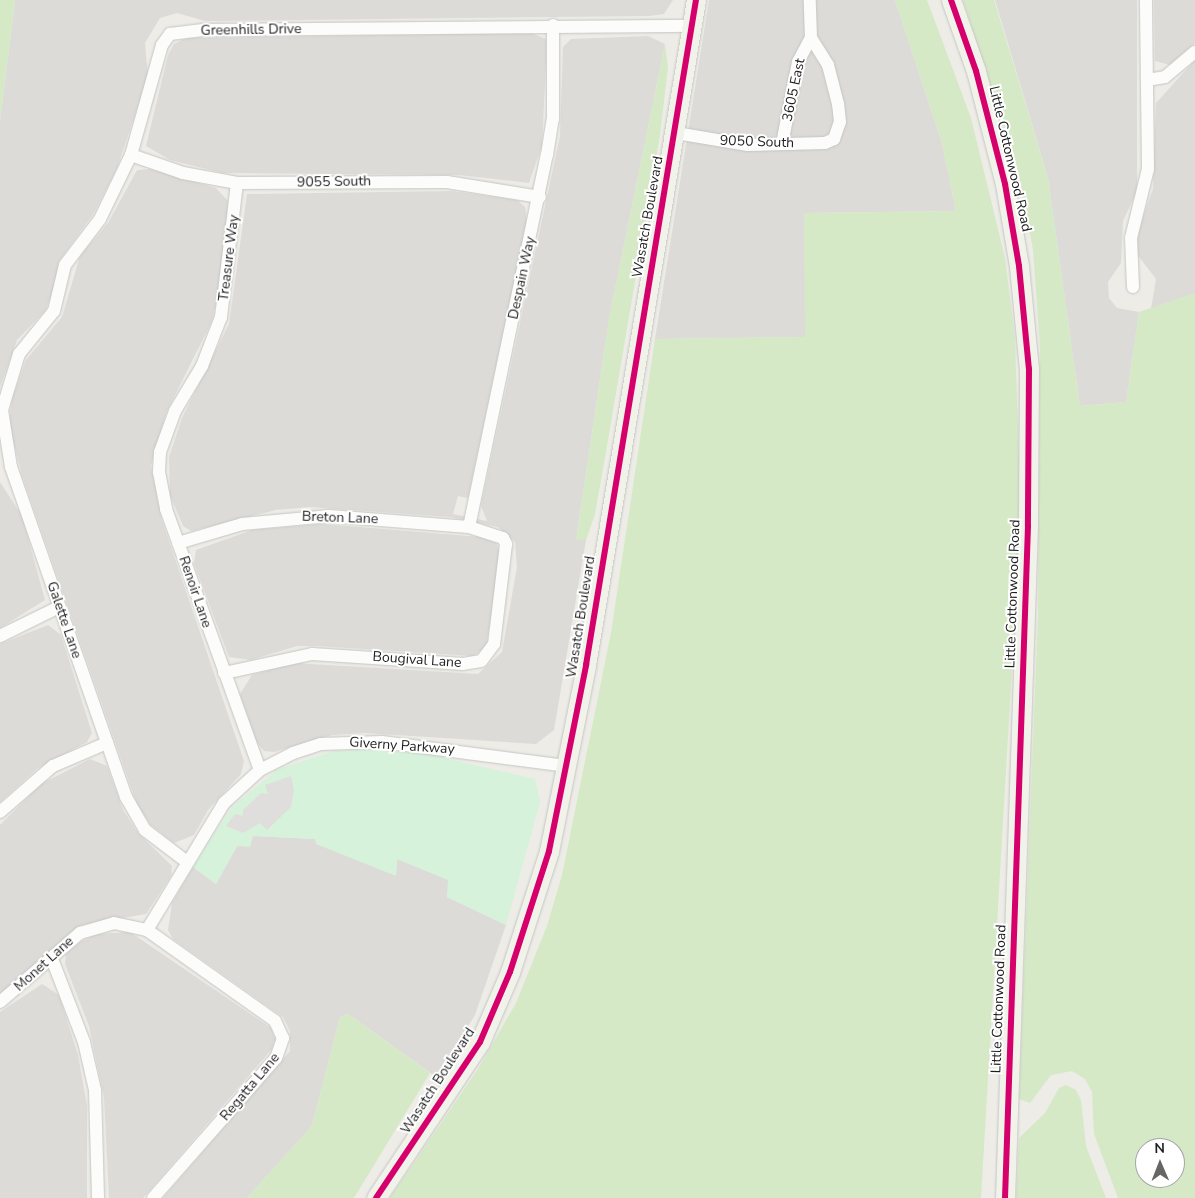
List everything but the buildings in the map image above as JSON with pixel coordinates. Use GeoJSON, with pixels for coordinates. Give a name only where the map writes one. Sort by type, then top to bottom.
{"type":"FeatureCollection","features":[{"type":"Feature","properties":{"kind":"main road","name":"Wasatch Boulevard"},"geometry":{"type":"LineString","coordinates":[[376,1198],[463,1069],[492,1016],[540,884],[567,766],[676,133],[696,0]]}},
{"type":"Feature","properties":{"kind":"main road","name":"Little Cottonwood Road"},"geometry":{"type":"LineString","coordinates":[[951,0],[980,87],[1005,184],[1019,266],[1029,369],[1028,526],[1005,1198]]}},
{"type":"Feature","properties":{"kind":"street","name":"3605 East"},"geometry":{"type":"LineString","coordinates":[[810,0],[811,38],[828,65],[839,116],[836,136]]}},
{"type":"Feature","properties":{"kind":"street"},"geometry":{"type":"LineString","coordinates":[[1133,287],[1131,238],[1148,169],[1146,0]]}},
{"type":"Feature","properties":{"kind":"street","name":"Greenhills Drive"},"geometry":{"type":"LineString","coordinates":[[19,354],[54,311],[65,265],[100,219],[131,155],[162,45],[170,34],[553,25],[693,26]]}},
{"type":"Feature","properties":{"kind":"street","name":"Despain Way"},"geometry":{"type":"LineString","coordinates":[[469,527],[540,197],[553,119],[553,25]]}},
{"type":"Feature","properties":{"kind":"street","name":"3605 East"},"geometry":{"type":"LineString","coordinates":[[782,144],[800,56],[811,38]]}},
{"type":"Feature","properties":{"kind":"street"},"geometry":{"type":"LineString","coordinates":[[1147,80],[1164,77],[1195,52]]}},
{"type":"Feature","properties":{"kind":"street","name":"9050 South"},"geometry":{"type":"LineString","coordinates":[[676,133],[737,144],[825,144],[836,136]]}},
{"type":"Feature","properties":{"kind":"street","name":"9055 South"},"geometry":{"type":"LineString","coordinates":[[131,155],[183,173],[237,183],[447,182],[540,197]]}},
{"type":"Feature","properties":{"kind":"street","name":"Treasure Way"},"geometry":{"type":"LineString","coordinates":[[175,411],[202,366],[221,317],[237,183]]}},
{"type":"Feature","properties":{"kind":"street","name":"Galette Lane"},"geometry":{"type":"LineString","coordinates":[[19,354],[2,410],[5,469],[59,607],[134,815],[145,830],[187,862]]}},
{"type":"Feature","properties":{"kind":"street","name":"Renoir Lane"},"geometry":{"type":"LineString","coordinates":[[175,411],[160,452],[159,472],[178,543],[260,770]]}},
{"type":"Feature","properties":{"kind":"street","name":"Breton Lane"},"geometry":{"type":"LineString","coordinates":[[178,543],[281,517],[330,516],[469,527],[503,538]]}},
{"type":"Feature","properties":{"kind":"street","name":"Bougival Lane"},"geometry":{"type":"LineString","coordinates":[[224,674],[312,654],[463,664],[482,661],[494,644],[508,560],[503,538]]}},
{"type":"Feature","properties":{"kind":"street"},"geometry":{"type":"LineString","coordinates":[[0,636],[59,607]]}},
{"type":"Feature","properties":{"kind":"street","name":"Giverny Parkway"},"geometry":{"type":"LineString","coordinates":[[147,930],[224,803],[260,770],[292,753],[349,741],[426,746],[567,766]]}},
{"type":"Feature","properties":{"kind":"street"},"geometry":{"type":"LineString","coordinates":[[0,812],[53,766],[107,743]]}},
{"type":"Feature","properties":{"kind":"street","name":"Monet Lane"},"geometry":{"type":"LineString","coordinates":[[0,1002],[52,959],[72,938],[96,926],[131,925],[147,930]]}},
{"type":"Feature","properties":{"kind":"street","name":"Regatta Lane"},"geometry":{"type":"LineString","coordinates":[[147,930],[275,1020],[283,1038],[276,1058],[154,1198]]}},
{"type":"Feature","properties":{"kind":"street"},"geometry":{"type":"LineString","coordinates":[[52,959],[84,1042],[95,1090],[98,1198]]}},
{"type":"Feature","properties":{"kind":"shaded area"},"geometry":{"type":"Polygon","coordinates":[[[15,0],[673,0],[664,14],[650,16],[205,21],[177,13],[160,18],[145,43],[148,76],[117,168],[94,213],[59,261],[52,295],[45,311],[17,340],[0,387],[0,121],[15,0]]]}},
{"type":"Feature","properties":{"kind":"shaded area"},"geometry":{"type":"Polygon","coordinates":[[[709,0],[895,0],[942,143],[956,211],[804,213],[806,337],[655,339],[709,0]]]}},
{"type":"Feature","properties":{"kind":"shaded area"},"geometry":{"type":"Polygon","coordinates":[[[995,0],[1137,0],[1137,191],[1123,221],[1121,263],[1108,282],[1109,298],[1117,308],[1139,312],[1126,402],[1080,406],[1048,178],[995,0]]]}},
{"type":"Feature","properties":{"kind":"shaded area"},"geometry":{"type":"Polygon","coordinates":[[[1154,0],[1195,0],[1195,43],[1170,65],[1155,61],[1154,0]]]}},
{"type":"Feature","properties":{"kind":"shaded area"},"geometry":{"type":"Polygon","coordinates":[[[531,33],[546,39],[546,62],[542,145],[529,183],[459,175],[223,173],[170,160],[146,146],[168,55],[174,44],[186,38],[531,33]]]}},
{"type":"Feature","properties":{"kind":"shaded area"},"geometry":{"type":"Polygon","coordinates":[[[648,36],[665,44],[609,319],[576,540],[586,540],[554,730],[536,744],[365,733],[332,735],[274,752],[264,751],[257,743],[240,694],[252,675],[294,663],[478,674],[502,652],[517,567],[515,542],[498,527],[450,517],[310,507],[276,510],[191,531],[183,526],[170,495],[169,457],[182,418],[229,324],[247,194],[451,191],[517,200],[525,207],[527,221],[468,498],[458,496],[453,514],[487,521],[481,506],[560,136],[563,47],[571,39],[648,36]]]}},
{"type":"Feature","properties":{"kind":"shaded area"},"geometry":{"type":"Polygon","coordinates":[[[1195,60],[1195,293],[1151,309],[1156,279],[1136,253],[1138,231],[1153,189],[1156,103],[1195,60]]]}},
{"type":"Feature","properties":{"kind":"shaded area"},"geometry":{"type":"Polygon","coordinates":[[[150,169],[216,188],[228,201],[223,271],[212,321],[166,413],[151,466],[161,518],[244,761],[241,774],[208,810],[194,835],[174,843],[150,824],[137,804],[22,475],[9,424],[12,399],[26,360],[62,317],[80,256],[108,223],[137,170],[150,169]]]}},
{"type":"Feature","properties":{"kind":"shaded area"},"geometry":{"type":"Polygon","coordinates":[[[0,482],[22,516],[45,600],[0,628],[0,482]]]}},
{"type":"Feature","properties":{"kind":"shaded area"},"geometry":{"type":"Polygon","coordinates":[[[323,524],[480,537],[496,543],[501,555],[486,647],[473,656],[297,646],[251,660],[229,657],[194,563],[196,550],[252,530],[323,524]]]}},
{"type":"Feature","properties":{"kind":"shaded area"},"geometry":{"type":"Polygon","coordinates":[[[48,625],[61,635],[92,733],[87,742],[38,768],[0,802],[0,644],[48,625]]]}},
{"type":"Feature","properties":{"kind":"shaded area"},"geometry":{"type":"Polygon","coordinates":[[[90,759],[107,766],[123,810],[138,833],[172,866],[171,876],[146,914],[82,925],[0,994],[0,825],[41,784],[90,759]]]}},
{"type":"Feature","properties":{"kind":"shaded area"},"geometry":{"type":"Polygon","coordinates":[[[291,776],[294,790],[291,807],[267,830],[260,823],[243,833],[226,826],[235,814],[243,816],[243,810],[261,793],[268,794],[265,785],[291,776]]]}},
{"type":"Feature","properties":{"kind":"shaded area"},"geometry":{"type":"Polygon","coordinates":[[[253,836],[315,839],[396,875],[397,859],[449,880],[447,897],[506,925],[475,1015],[436,1077],[348,1014],[340,1017],[312,1126],[247,1198],[163,1198],[290,1051],[290,1031],[283,1017],[173,939],[168,930],[172,903],[193,867],[216,884],[237,846],[253,836]]]}},
{"type":"Feature","properties":{"kind":"shaded area"},"geometry":{"type":"Polygon","coordinates":[[[130,932],[271,1028],[275,1039],[272,1049],[143,1198],[109,1198],[104,1097],[89,1026],[65,964],[66,954],[80,942],[97,934],[130,932]]]}},
{"type":"Feature","properties":{"kind":"shaded area"},"geometry":{"type":"Polygon","coordinates":[[[42,984],[59,995],[78,1055],[87,1106],[87,1198],[0,1198],[0,1012],[42,984]]]}},
{"type":"Feature","properties":{"kind":"green space"},"geometry":{"type":"Polygon","coordinates":[[[0,0],[15,0],[0,121],[0,0]]]}},
{"type":"Feature","properties":{"kind":"green space"},"geometry":{"type":"Polygon","coordinates":[[[895,0],[927,0],[971,118],[1005,258],[1015,338],[1020,494],[1016,600],[981,1198],[390,1198],[478,1069],[516,1003],[547,926],[562,875],[611,633],[655,339],[805,337],[804,213],[956,211],[942,143],[895,0]]]}},
{"type":"Feature","properties":{"kind":"green space"},"geometry":{"type":"Polygon","coordinates":[[[963,0],[994,0],[1048,178],[1080,406],[1126,402],[1139,312],[1195,293],[1195,1198],[1118,1198],[1094,1134],[1092,1092],[1085,1079],[1072,1071],[1051,1075],[1030,1103],[1019,1099],[1038,616],[1040,347],[1033,250],[1019,174],[963,0]]]}},
{"type":"Feature","properties":{"kind":"green space"},"geometry":{"type":"Polygon","coordinates":[[[665,44],[668,67],[660,135],[595,514],[586,540],[576,540],[609,319],[665,44]]]}},
{"type":"Feature","properties":{"kind":"green space"},"geometry":{"type":"Polygon","coordinates":[[[369,750],[427,754],[535,779],[540,802],[506,925],[447,897],[448,880],[397,859],[396,876],[316,844],[315,839],[253,836],[250,847],[237,846],[216,884],[193,867],[232,807],[278,769],[334,751],[369,750]]]}},
{"type":"Feature","properties":{"kind":"green space"},"geometry":{"type":"Polygon","coordinates":[[[348,1014],[430,1073],[354,1198],[247,1198],[312,1126],[340,1017],[348,1014]]]}},
{"type":"Feature","properties":{"kind":"green space"},"geometry":{"type":"Polygon","coordinates":[[[1066,1085],[1076,1090],[1081,1100],[1086,1146],[1106,1198],[1016,1198],[1019,1138],[1045,1113],[1059,1088],[1066,1085]]]}},
{"type":"Feature","properties":{"kind":"cycle path"},"geometry":{"type":"LineString","coordinates":[[376,1198],[480,1042],[510,972],[549,851],[586,665],[696,0]]}},
{"type":"Feature","properties":{"kind":"cycle path"},"geometry":{"type":"LineString","coordinates":[[951,0],[976,71],[1005,184],[1019,266],[1029,369],[1028,526],[1005,1198]]}}]}
